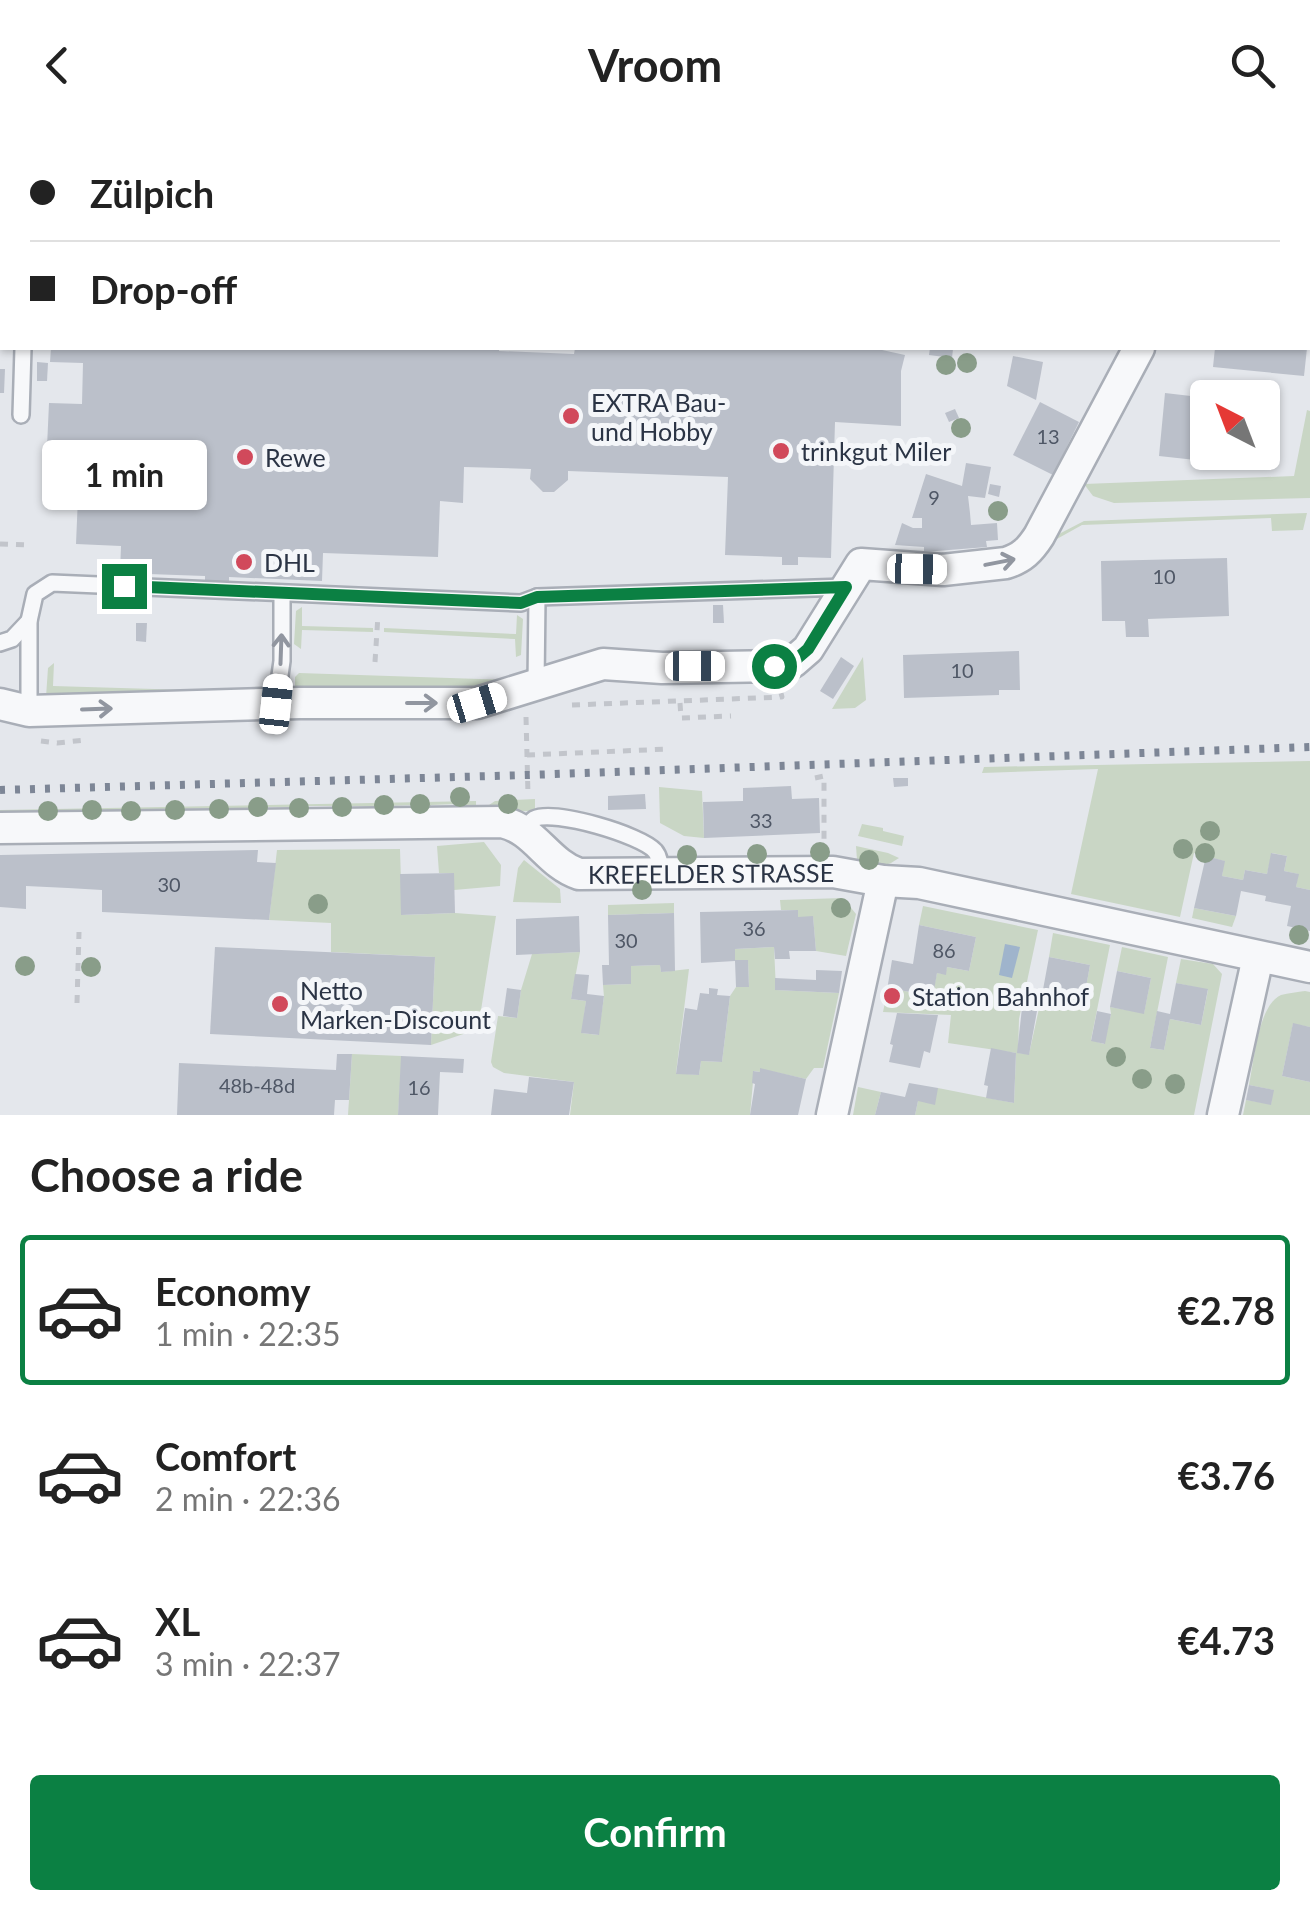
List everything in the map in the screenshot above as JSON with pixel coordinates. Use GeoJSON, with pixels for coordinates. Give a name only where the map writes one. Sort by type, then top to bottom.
{"type":"FeatureCollection","features":[{"type":"Feature","properties":{"kind":"street"},"geometry":{"type":"LineString","coordinates":[[14,708],[477,703],[536,675],[603,664],[662,668],[774,666],[793,662],[808,649],[861,564],[943,570],[1022,556],[1039,536],[1138,350]]}},
{"type":"Feature","properties":{"kind":"street"},"geometry":{"type":"LineString","coordinates":[[0,828],[502,822],[522,830]]}},
{"type":"Feature","properties":{"kind":"street","name":"KREFELDER STRASSE"},"geometry":{"type":"LineString","coordinates":[[522,830],[564,868],[578,874],[833,872],[883,882],[919,883],[1310,967]]}},
{"type":"Feature","properties":{"kind":"street"},"geometry":{"type":"LineString","coordinates":[[832,1115],[883,882]]}},
{"type":"Feature","properties":{"kind":"street"},"geometry":{"type":"LineString","coordinates":[[1224,1115],[1258,957]]}},
{"type":"Feature","properties":{"kind":"lane"},"geometry":{"type":"LineString","coordinates":[[21,415],[23,350]]}},
{"type":"Feature","properties":{"kind":"lane"},"geometry":{"type":"LineString","coordinates":[[14,708],[35,594],[58,582],[521,603],[537,597],[846,587]]}},
{"type":"Feature","properties":{"kind":"lane"},"geometry":{"type":"LineString","coordinates":[[276,704],[282,661],[282,593]]}},
{"type":"Feature","properties":{"kind":"lane"},"geometry":{"type":"LineString","coordinates":[[536,675],[537,597]]}},
{"type":"Feature","properties":{"kind":"lane"},"geometry":{"type":"LineString","coordinates":[[0,642],[12,640],[29,622]]}},
{"type":"Feature","properties":{"kind":"lane"},"geometry":{"type":"LineString","coordinates":[[522,830],[535,819],[552,816],[585,821],[654,850],[661,874]]}},
{"type":"Feature","properties":{"kind":"path"},"geometry":{"type":"LineString","coordinates":[[0,544],[28,546]]}},
{"type":"Feature","properties":{"kind":"path"},"geometry":{"type":"LineString","coordinates":[[375,662],[380,597]]}},
{"type":"Feature","properties":{"kind":"path"},"geometry":{"type":"LineString","coordinates":[[680,703],[681,718],[732,716]]}},
{"type":"Feature","properties":{"kind":"path"},"geometry":{"type":"LineString","coordinates":[[526,714],[528,796]]}},
{"type":"Feature","properties":{"kind":"path"},"geometry":{"type":"LineString","coordinates":[[527,755],[669,750]]}},
{"type":"Feature","properties":{"kind":"path"},"geometry":{"type":"LineString","coordinates":[[815,778],[824,776],[824,840]]}},
{"type":"Feature","properties":{"kind":"path"},"geometry":{"type":"LineString","coordinates":[[77,1003],[80,932]]}},
{"type":"Feature","properties":{"kind":"green space"},"geometry":{"type":"Polygon","coordinates":[[[1307,410],[1310,498],[1114,503],[1093,496],[1084,484],[1294,476],[1307,410]]]}},
{"type":"Feature","properties":{"kind":"green space"},"geometry":{"type":"Polygon","coordinates":[[[1307,513],[1303,530],[1272,531],[1271,518],[1082,525],[1055,540],[1057,535],[1084,521],[1307,513]]]}},
{"type":"Feature","properties":{"kind":"green space"},"geometry":{"type":"Polygon","coordinates":[[[302,607],[302,626],[373,628],[373,632],[302,630],[301,649],[294,644],[296,611],[302,607]]]}},
{"type":"Feature","properties":{"kind":"green space"},"geometry":{"type":"Polygon","coordinates":[[[517,615],[523,619],[521,655],[516,657],[515,639],[384,632],[384,628],[516,634],[517,615]]]}},
{"type":"Feature","properties":{"kind":"green space"},"geometry":{"type":"Polygon","coordinates":[[[863,657],[866,700],[855,708],[832,709],[863,657]]]}},
{"type":"Feature","properties":{"kind":"green space"},"geometry":{"type":"Polygon","coordinates":[[[54,663],[53,686],[259,692],[46,697],[48,668],[54,663]]]}},
{"type":"Feature","properties":{"kind":"green space"},"geometry":{"type":"Polygon","coordinates":[[[299,673],[510,680],[505,686],[298,693],[295,677],[299,673]]]}},
{"type":"Feature","properties":{"kind":"green space"},"geometry":{"type":"Polygon","coordinates":[[[1310,761],[1310,890],[1296,887],[1298,874],[1284,871],[1287,856],[1272,853],[1267,874],[1245,870],[1243,880],[1222,876],[1224,861],[1194,853],[1180,917],[1071,894],[1098,769],[982,773],[984,767],[1310,761]]]}},
{"type":"Feature","properties":{"kind":"green space"},"geometry":{"type":"Polygon","coordinates":[[[659,787],[702,791],[704,838],[684,836],[660,823],[659,787]]]}},
{"type":"Feature","properties":{"kind":"green space"},"geometry":{"type":"Polygon","coordinates":[[[535,799],[535,811],[487,812],[486,807],[495,801],[535,799]]]}},
{"type":"Feature","properties":{"kind":"green space"},"geometry":{"type":"Polygon","coordinates":[[[476,801],[476,812],[459,812],[458,804],[431,805],[431,813],[415,812],[414,805],[388,806],[387,813],[376,813],[375,806],[349,806],[348,814],[332,812],[332,806],[306,806],[305,813],[291,813],[291,807],[264,807],[264,814],[251,814],[251,808],[225,808],[224,815],[209,815],[208,808],[182,809],[181,816],[165,816],[164,809],[138,810],[138,816],[123,816],[122,810],[96,810],[95,817],[81,817],[80,810],[54,811],[53,818],[40,817],[40,811],[14,811],[13,818],[0,818],[0,810],[476,801]]]}},
{"type":"Feature","properties":{"kind":"green space"},"geometry":{"type":"Polygon","coordinates":[[[862,824],[904,836],[902,846],[858,836],[862,824]]]}},
{"type":"Feature","properties":{"kind":"green space"},"geometry":{"type":"Polygon","coordinates":[[[484,842],[501,865],[500,886],[454,890],[454,873],[439,873],[437,846],[484,842]]]}},
{"type":"Feature","properties":{"kind":"green space"},"geometry":{"type":"Polygon","coordinates":[[[856,846],[899,858],[869,870],[857,860],[856,846]]]}},
{"type":"Feature","properties":{"kind":"green space"},"geometry":{"type":"Polygon","coordinates":[[[400,849],[402,915],[496,916],[478,1029],[431,1045],[435,957],[331,952],[331,923],[269,920],[277,850],[400,849]]]}},
{"type":"Feature","properties":{"kind":"green space"},"geometry":{"type":"Polygon","coordinates":[[[524,860],[560,889],[561,903],[513,902],[518,868],[524,860]]]}},
{"type":"Feature","properties":{"kind":"green space"},"geometry":{"type":"Polygon","coordinates":[[[843,898],[856,914],[846,956],[816,951],[813,917],[798,917],[797,910],[781,910],[780,900],[843,898]]]}},
{"type":"Feature","properties":{"kind":"green space"},"geometry":{"type":"Polygon","coordinates":[[[674,903],[674,913],[608,915],[608,905],[674,903]]]}},
{"type":"Feature","properties":{"kind":"green space"},"geometry":{"type":"Polygon","coordinates":[[[923,906],[1038,930],[1019,1019],[1018,1053],[1029,1054],[1042,995],[1066,1000],[1068,994],[1084,997],[1090,965],[1049,957],[1053,933],[1110,945],[1091,1040],[1104,1044],[1110,1007],[1144,1013],[1151,978],[1117,971],[1122,947],[1168,957],[1150,1048],[1164,1050],[1170,1019],[1201,1025],[1208,990],[1176,983],[1181,959],[1213,964],[1222,974],[1194,1115],[915,1115],[918,1101],[938,1088],[1014,1103],[1016,1053],[948,1043],[951,1015],[883,1012],[888,988],[932,996],[937,973],[945,974],[947,967],[969,971],[976,937],[919,925],[923,906]]]}},
{"type":"Feature","properties":{"kind":"green space"},"geometry":{"type":"Polygon","coordinates":[[[1194,908],[1236,916],[1232,927],[1192,918],[1194,908]]]}},
{"type":"Feature","properties":{"kind":"green space"},"geometry":{"type":"Polygon","coordinates":[[[774,947],[776,990],[839,993],[823,1068],[814,1068],[806,1079],[761,1069],[754,1071],[750,1115],[570,1115],[574,1082],[504,1073],[493,1067],[498,1016],[517,1018],[532,954],[580,952],[571,999],[586,1001],[582,1033],[598,1035],[603,985],[631,984],[631,966],[660,965],[661,972],[689,969],[676,1073],[699,1075],[701,1061],[722,1062],[730,996],[736,987],[749,986],[748,961],[735,960],[735,949],[774,947]]]}},
{"type":"Feature","properties":{"kind":"green space"},"geometry":{"type":"Polygon","coordinates":[[[1310,992],[1310,1027],[1293,1024],[1282,1076],[1310,1082],[1310,1115],[1243,1115],[1246,1100],[1271,1104],[1273,1090],[1249,1085],[1267,1010],[1281,995],[1310,992]]]}},
{"type":"Feature","properties":{"kind":"green space"},"geometry":{"type":"Polygon","coordinates":[[[352,1054],[402,1056],[398,1115],[348,1115],[352,1054]]]}},
{"type":"Feature","properties":{"kind":"green space"},"geometry":{"type":"Polygon","coordinates":[[[858,1087],[881,1092],[875,1115],[853,1115],[858,1087]]]}},
{"type":"Feature","properties":{"kind":"water"},"geometry":{"type":"Polygon","coordinates":[[[1005,944],[1020,947],[1012,978],[999,975],[1005,944]]]}},
{"type":"Feature","properties":{"kind":"building"},"geometry":{"type":"Polygon","coordinates":[[[51,350],[499,350],[574,354],[575,350],[882,350],[905,355],[901,371],[901,426],[835,422],[831,558],[798,557],[798,565],[782,565],[782,557],[725,555],[728,477],[568,471],[568,480],[554,492],[543,492],[530,479],[531,469],[464,467],[463,503],[440,501],[438,557],[323,553],[322,581],[229,577],[229,581],[217,581],[205,580],[205,576],[120,573],[121,546],[76,544],[80,449],[47,447],[49,403],[82,404],[83,363],[50,362],[51,350]]]}},
{"type":"Feature","properties":{"kind":"building"},"geometry":{"type":"Polygon","coordinates":[[[930,350],[953,350],[952,358],[929,355],[930,350]]]}},
{"type":"Feature","properties":{"kind":"building"},"geometry":{"type":"Polygon","coordinates":[[[1215,350],[1307,350],[1304,376],[1213,367],[1215,350]]]}},
{"type":"Feature","properties":{"kind":"building"},"geometry":{"type":"Polygon","coordinates":[[[1013,356],[1043,362],[1036,400],[1007,386],[1013,356]]]}},
{"type":"Feature","properties":{"kind":"building"},"geometry":{"type":"Polygon","coordinates":[[[37,362],[48,363],[47,381],[37,381],[37,362]]]}},
{"type":"Feature","properties":{"kind":"building"},"geometry":{"type":"Polygon","coordinates":[[[0,369],[5,369],[4,393],[0,393],[0,369]]]}},
{"type":"Feature","properties":{"kind":"building"},"geometry":{"type":"Polygon","coordinates":[[[1165,393],[1190,396],[1190,459],[1159,456],[1165,393]]]}},
{"type":"Feature","properties":{"kind":"building"},"geometry":{"type":"Polygon","coordinates":[[[1040,402],[1079,422],[1053,475],[1013,455],[1040,402]]]}},
{"type":"Feature","properties":{"kind":"building"},"geometry":{"type":"Polygon","coordinates":[[[955,409],[959,418],[949,422],[945,413],[955,409]]]}},
{"type":"Feature","properties":{"kind":"building"},"geometry":{"type":"Polygon","coordinates":[[[966,463],[991,467],[985,498],[968,496],[971,525],[997,523],[998,540],[986,541],[987,547],[924,552],[924,547],[895,545],[902,523],[922,528],[922,518],[912,518],[926,474],[962,486],[966,463]]]}},
{"type":"Feature","properties":{"kind":"building"},"geometry":{"type":"Polygon","coordinates":[[[990,484],[1001,486],[999,497],[988,494],[990,484]]]}},
{"type":"Feature","properties":{"kind":"building"},"geometry":{"type":"Polygon","coordinates":[[[1227,558],[1229,616],[1148,619],[1149,637],[1126,637],[1125,621],[1102,621],[1101,561],[1227,558]]]}},
{"type":"Feature","properties":{"kind":"building"},"geometry":{"type":"Polygon","coordinates":[[[713,605],[723,605],[724,623],[713,623],[713,605]]]}},
{"type":"Feature","properties":{"kind":"building"},"geometry":{"type":"Polygon","coordinates":[[[136,623],[147,623],[146,642],[136,641],[136,623]]]}},
{"type":"Feature","properties":{"kind":"building"},"geometry":{"type":"Polygon","coordinates":[[[1019,651],[1020,690],[999,690],[999,695],[904,698],[903,655],[1019,651]]]}},
{"type":"Feature","properties":{"kind":"building"},"geometry":{"type":"Polygon","coordinates":[[[841,657],[854,666],[833,699],[820,691],[841,657]]]}},
{"type":"Feature","properties":{"kind":"building"},"geometry":{"type":"Polygon","coordinates":[[[893,778],[908,778],[908,786],[894,787],[893,778]]]}},
{"type":"Feature","properties":{"kind":"building"},"geometry":{"type":"Polygon","coordinates":[[[791,786],[792,799],[819,798],[820,833],[704,838],[703,802],[743,801],[743,788],[791,786]]]}},
{"type":"Feature","properties":{"kind":"building"},"geometry":{"type":"Polygon","coordinates":[[[645,794],[646,809],[608,810],[608,796],[645,794]]]}},
{"type":"Feature","properties":{"kind":"building"},"geometry":{"type":"Polygon","coordinates":[[[258,850],[257,862],[276,863],[269,920],[102,912],[102,890],[68,888],[26,886],[26,909],[0,907],[0,855],[258,850]]]}},
{"type":"Feature","properties":{"kind":"building"},"geometry":{"type":"Polygon","coordinates":[[[1271,853],[1287,856],[1284,871],[1299,874],[1296,887],[1310,890],[1310,931],[1287,926],[1291,906],[1241,891],[1236,916],[1194,908],[1206,856],[1225,861],[1222,876],[1243,880],[1245,870],[1267,874],[1271,853]]]}},
{"type":"Feature","properties":{"kind":"building"},"geometry":{"type":"Polygon","coordinates":[[[454,873],[455,913],[401,915],[400,874],[454,873]]]}},
{"type":"Feature","properties":{"kind":"building"},"geometry":{"type":"Polygon","coordinates":[[[798,910],[798,917],[813,916],[816,951],[789,951],[790,959],[775,959],[774,947],[735,949],[735,960],[748,960],[749,987],[736,987],[735,961],[701,963],[700,912],[798,910]]]}},
{"type":"Feature","properties":{"kind":"building"},"geometry":{"type":"Polygon","coordinates":[[[674,913],[675,971],[661,972],[660,965],[631,966],[631,984],[603,985],[602,965],[609,965],[608,915],[674,913]]]}},
{"type":"Feature","properties":{"kind":"building"},"geometry":{"type":"Polygon","coordinates":[[[579,916],[580,952],[516,955],[516,919],[579,916]]]}},
{"type":"Feature","properties":{"kind":"building"},"geometry":{"type":"Polygon","coordinates":[[[919,925],[976,937],[969,971],[947,967],[946,975],[937,973],[933,996],[899,990],[896,1004],[885,1002],[892,960],[913,964],[919,925]]]}},
{"type":"Feature","properties":{"kind":"building"},"geometry":{"type":"Polygon","coordinates":[[[215,947],[435,957],[431,1045],[210,1034],[215,947]]]}},
{"type":"Feature","properties":{"kind":"building"},"geometry":{"type":"Polygon","coordinates":[[[1049,957],[1090,965],[1084,998],[1068,994],[1067,1000],[1042,995],[1049,957]]]}},
{"type":"Feature","properties":{"kind":"building"},"geometry":{"type":"Polygon","coordinates":[[[816,970],[842,971],[839,993],[775,990],[775,978],[816,980],[816,970]]]}},
{"type":"Feature","properties":{"kind":"building"},"geometry":{"type":"Polygon","coordinates":[[[1117,971],[1151,978],[1144,1014],[1110,1007],[1117,971]]]}},
{"type":"Feature","properties":{"kind":"building"},"geometry":{"type":"Polygon","coordinates":[[[575,974],[589,975],[587,994],[604,996],[599,1035],[581,1033],[586,1001],[571,999],[575,974]]]}},
{"type":"Feature","properties":{"kind":"building"},"geometry":{"type":"Polygon","coordinates":[[[1176,983],[1208,989],[1201,1025],[1170,1019],[1164,1050],[1150,1048],[1157,1011],[1170,1014],[1176,983]]]}},
{"type":"Feature","properties":{"kind":"building"},"geometry":{"type":"Polygon","coordinates":[[[507,988],[521,990],[517,1018],[503,1016],[507,988]]]}},
{"type":"Feature","properties":{"kind":"building"},"geometry":{"type":"Polygon","coordinates":[[[709,988],[718,989],[717,995],[730,996],[722,1062],[701,1061],[699,1075],[676,1074],[685,1008],[697,1010],[700,993],[709,994],[709,988]]]}},
{"type":"Feature","properties":{"kind":"building"},"geometry":{"type":"Polygon","coordinates":[[[1022,1008],[1037,1011],[1029,1055],[1017,1053],[1022,1008]]]}},
{"type":"Feature","properties":{"kind":"building"},"geometry":{"type":"Polygon","coordinates":[[[1097,1011],[1111,1014],[1105,1044],[1091,1041],[1097,1011]]]}},
{"type":"Feature","properties":{"kind":"building"},"geometry":{"type":"Polygon","coordinates":[[[897,1013],[938,1015],[930,1053],[924,1051],[920,1068],[889,1062],[897,1013]]]}},
{"type":"Feature","properties":{"kind":"building"},"geometry":{"type":"Polygon","coordinates":[[[1293,1023],[1310,1027],[1310,1082],[1282,1076],[1293,1023]]]}},
{"type":"Feature","properties":{"kind":"building"},"geometry":{"type":"Polygon","coordinates":[[[991,1048],[1016,1053],[1014,1103],[986,1098],[988,1086],[984,1085],[991,1048]]]}},
{"type":"Feature","properties":{"kind":"building"},"geometry":{"type":"Polygon","coordinates":[[[337,1054],[352,1054],[349,1100],[335,1100],[334,1115],[177,1115],[179,1063],[336,1070],[337,1054]]]}},
{"type":"Feature","properties":{"kind":"building"},"geometry":{"type":"Polygon","coordinates":[[[401,1056],[464,1059],[463,1073],[440,1072],[438,1115],[398,1115],[401,1056]]]}},
{"type":"Feature","properties":{"kind":"building"},"geometry":{"type":"Polygon","coordinates":[[[760,1068],[806,1079],[798,1115],[750,1115],[753,1071],[760,1072],[760,1068]]]}},
{"type":"Feature","properties":{"kind":"building"},"geometry":{"type":"Polygon","coordinates":[[[529,1077],[574,1082],[569,1115],[491,1115],[494,1089],[527,1093],[529,1077]]]}},
{"type":"Feature","properties":{"kind":"building"},"geometry":{"type":"Polygon","coordinates":[[[909,1083],[938,1088],[935,1105],[918,1101],[915,1115],[875,1115],[881,1092],[905,1097],[909,1083]]]}},
{"type":"Feature","properties":{"kind":"building"},"geometry":{"type":"Polygon","coordinates":[[[1249,1085],[1274,1090],[1271,1105],[1246,1100],[1249,1085]]]}},
{"type":"Feature","properties":{"kind":"railway"},"geometry":{"type":"LineString","coordinates":[[0,790],[1310,747]]}},
{"type":"Feature","properties":{"kind":"place","name":"EXTRA Bau- und Hobby"},"geometry":{"type":"Point","coordinates":[571,416]}},
{"type":"Feature","properties":{"kind":"place","name":"trinkgut Miler"},"geometry":{"type":"Point","coordinates":[781,451]}},
{"type":"Feature","properties":{"kind":"place","name":"Rewe"},"geometry":{"type":"Point","coordinates":[245,457]}},
{"type":"Feature","properties":{"kind":"place","name":"DHL"},"geometry":{"type":"Point","coordinates":[244,562]}},
{"type":"Feature","properties":{"kind":"place","name":"Station Bahnhof"},"geometry":{"type":"Point","coordinates":[892,996]}},
{"type":"Feature","properties":{"kind":"place","name":"Netto Marken-Discount"},"geometry":{"type":"Point","coordinates":[280,1004]}},
{"type":"Feature","properties":{"kind":"route"},"geometry":{"type":"LineString","coordinates":[[124,586],[521,603],[537,597],[846,587],[808,649],[793,662],[774,666]]}}]}
